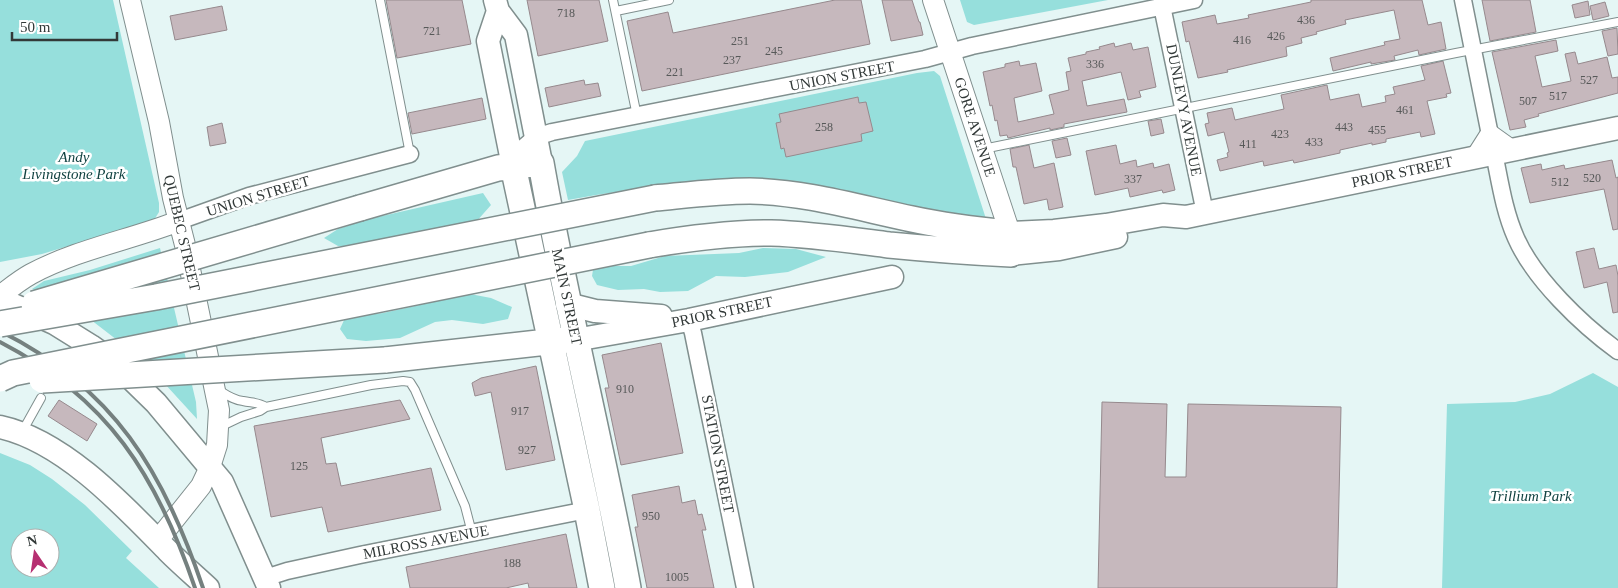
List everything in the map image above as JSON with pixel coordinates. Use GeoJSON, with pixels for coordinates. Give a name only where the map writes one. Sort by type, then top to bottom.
{"type":"FeatureCollection","features":[{"type":"Feature","properties":{"kind":"main road","name":"MAIN STREET"},"geometry":{"type":"LineString","coordinates":[[497,6],[516,35],[575,340],[614,509],[628,588]]}},
{"type":"Feature","properties":{"kind":"main road","name":"MAIN STREET"},"geometry":{"type":"LineString","coordinates":[[497,6],[488,41],[504,165],[550,342],[602,588]]}},
{"type":"Feature","properties":{"kind":"main road","name":"PRIOR STREET"},"geometry":{"type":"LineString","coordinates":[[1010,244],[1054,231],[1106,225],[1163,215],[1195,215],[1493,149],[1618,128]]}},
{"type":"Feature","properties":{"kind":"main road"},"geometry":{"type":"LineString","coordinates":[[0,313],[504,165],[541,163]]}},
{"type":"Feature","properties":{"kind":"main road"},"geometry":{"type":"LineString","coordinates":[[0,324],[175,294],[655,198],[706,193],[751,192],[789,195],[954,227],[1010,244]]}},
{"type":"Feature","properties":{"kind":"main road"},"geometry":{"type":"LineString","coordinates":[[0,381],[14,373],[649,245],[708,236],[773,233],[930,249],[1010,244]]}},
{"type":"Feature","properties":{"kind":"main road","name":"PRIOR STREET"},"geometry":{"type":"LineString","coordinates":[[0,381],[385,360],[575,340],[689,320],[892,277]]}},
{"type":"Feature","properties":{"kind":"main road"},"geometry":{"type":"LineString","coordinates":[[0,297],[54,323],[91,346],[115,363],[156,403],[222,482],[267,583]]}},
{"type":"Feature","properties":{"kind":"main road"},"geometry":{"type":"LineString","coordinates":[[568,304],[595,311],[679,316],[689,320]]}},
{"type":"Feature","properties":{"kind":"main road"},"geometry":{"type":"LineString","coordinates":[[0,427],[21,434],[56,451],[86,473],[144,525],[208,588]]}},
{"type":"Feature","properties":{"kind":"street","name":"QUEBEC STREET"},"geometry":{"type":"LineString","coordinates":[[130,0],[159,122],[173,198],[216,388],[219,410],[217,445],[210,467],[201,486],[158,540]]}},
{"type":"Feature","properties":{"kind":"street","name":"GORE AVENUE"},"geometry":{"type":"LineString","coordinates":[[933,0],[982,150],[1010,244]]}},
{"type":"Feature","properties":{"kind":"street","name":"UNION STREET"},"geometry":{"type":"LineString","coordinates":[[504,165],[536,137],[552,132],[925,59],[1194,0]]}},
{"type":"Feature","properties":{"kind":"street"},"geometry":{"type":"LineString","coordinates":[[1463,0],[1493,149],[1508,214],[1517,239],[1525,254],[1550,288],[1611,337],[1618,351]]}},
{"type":"Feature","properties":{"kind":"street","name":"DUNLEVY AVENUE"},"geometry":{"type":"LineString","coordinates":[[1162,6],[1183,109],[1195,215]]}},
{"type":"Feature","properties":{"kind":"street","name":"UNION STREET"},"geometry":{"type":"LineString","coordinates":[[0,297],[30,274],[87,250],[179,221],[249,196],[410,154]]}},
{"type":"Feature","properties":{"kind":"street","name":"STATION STREET"},"geometry":{"type":"LineString","coordinates":[[689,320],[745,588]]}},
{"type":"Feature","properties":{"kind":"street","name":"MILROSS AVENUE"},"geometry":{"type":"LineString","coordinates":[[267,583],[296,569],[587,510]]}},
{"type":"Feature","properties":{"kind":"lane"},"geometry":{"type":"LineString","coordinates":[[380,0],[410,154]]}},
{"type":"Feature","properties":{"kind":"lane"},"geometry":{"type":"LineString","coordinates":[[613,0],[637,116]]}},
{"type":"Feature","properties":{"kind":"lane"},"geometry":{"type":"LineString","coordinates":[[616,11],[669,0]]}},
{"type":"Feature","properties":{"kind":"lane"},"geometry":{"type":"LineString","coordinates":[[982,150],[1618,22]]}},
{"type":"Feature","properties":{"kind":"lane"},"geometry":{"type":"LineString","coordinates":[[219,428],[266,407],[371,385],[403,381],[410,382],[466,506],[472,533]]}},
{"type":"Feature","properties":{"kind":"lane"},"geometry":{"type":"LineString","coordinates":[[216,388],[235,399],[258,402],[266,407]]}},
{"type":"Feature","properties":{"kind":"lane"},"geometry":{"type":"LineString","coordinates":[[21,434],[41,398]]}},
{"type":"Feature","properties":{"kind":"green space","name":"Andy Livingstone Park"},"geometry":{"type":"Polygon","coordinates":[[[0,0],[113,0],[159,203],[159,212],[154,220],[42,254],[0,262],[0,0]]]}},
{"type":"Feature","properties":{"kind":"green space"},"geometry":{"type":"Polygon","coordinates":[[[960,0],[1108,0],[974,25],[967,22],[960,0]]]}},
{"type":"Feature","properties":{"kind":"green space"},"geometry":{"type":"Polygon","coordinates":[[[934,71],[940,76],[987,222],[738,182],[675,183],[568,200],[562,172],[577,156],[585,141],[934,71]]]}},
{"type":"Feature","properties":{"kind":"green space"},"geometry":{"type":"Polygon","coordinates":[[[483,193],[491,205],[476,222],[353,246],[338,246],[324,238],[338,229],[369,219],[483,193]]]}},
{"type":"Feature","properties":{"kind":"green space"},"geometry":{"type":"Polygon","coordinates":[[[160,248],[196,402],[197,419],[143,360],[69,303],[32,289],[44,281],[90,270],[160,248]]]}},
{"type":"Feature","properties":{"kind":"green space"},"geometry":{"type":"Polygon","coordinates":[[[763,248],[796,249],[826,257],[788,272],[745,277],[716,276],[688,291],[618,290],[597,285],[592,276],[593,270],[612,266],[631,266],[665,256],[739,253],[763,248]]]}},
{"type":"Feature","properties":{"kind":"green space"},"geometry":{"type":"Polygon","coordinates":[[[470,294],[491,298],[512,307],[508,319],[483,324],[452,320],[435,322],[400,338],[366,341],[347,339],[340,329],[345,318],[383,313],[470,294]]]}},
{"type":"Feature","properties":{"kind":"green space","name":"Trillium Park"},"geometry":{"type":"Polygon","coordinates":[[[1593,373],[1618,387],[1618,588],[1442,588],[1447,404],[1515,402],[1550,394],[1593,373]]]}},
{"type":"Feature","properties":{"kind":"green space"},"geometry":{"type":"Polygon","coordinates":[[[0,453],[30,465],[52,479],[85,505],[132,551],[126,558],[159,588],[0,588],[0,453]]]}},
{"type":"Feature","properties":{"kind":"building"},"geometry":{"type":"Polygon","coordinates":[[[386,0],[462,0],[471,44],[397,58],[386,0]]]}},
{"type":"Feature","properties":{"kind":"building"},"geometry":{"type":"Polygon","coordinates":[[[527,0],[599,0],[608,41],[538,56],[527,0]]]}},
{"type":"Feature","properties":{"kind":"building"},"geometry":{"type":"Polygon","coordinates":[[[835,0],[861,0],[870,44],[642,91],[627,21],[668,12],[673,33],[835,0]]]}},
{"type":"Feature","properties":{"kind":"building"},"geometry":{"type":"Polygon","coordinates":[[[882,0],[912,0],[923,35],[891,41],[882,0]]]}},
{"type":"Feature","properties":{"kind":"building"},"geometry":{"type":"Polygon","coordinates":[[[1311,0],[1422,0],[1428,25],[1441,22],[1446,49],[1419,55],[1418,50],[1394,56],[1395,60],[1371,64],[1371,62],[1333,71],[1330,58],[1385,45],[1384,42],[1400,39],[1394,10],[1345,20],[1346,24],[1301,38],[1302,43],[1286,47],[1287,56],[1198,78],[1189,41],[1186,42],[1182,22],[1215,15],[1217,24],[1249,18],[1248,15],[1311,2],[1311,0]]]}},
{"type":"Feature","properties":{"kind":"building"},"geometry":{"type":"Polygon","coordinates":[[[1482,0],[1530,0],[1536,32],[1490,41],[1482,0]]]}},
{"type":"Feature","properties":{"kind":"building"},"geometry":{"type":"Polygon","coordinates":[[[1588,1],[1590,15],[1575,18],[1572,5],[1588,1]]]}},
{"type":"Feature","properties":{"kind":"building"},"geometry":{"type":"Polygon","coordinates":[[[1605,2],[1609,16],[1593,20],[1590,6],[1605,2]]]}},
{"type":"Feature","properties":{"kind":"building"},"geometry":{"type":"Polygon","coordinates":[[[222,6],[227,30],[175,40],[170,16],[222,6]]]}},
{"type":"Feature","properties":{"kind":"building"},"geometry":{"type":"Polygon","coordinates":[[[1617,28],[1618,54],[1608,56],[1602,31],[1617,28]]]}},
{"type":"Feature","properties":{"kind":"building"},"geometry":{"type":"Polygon","coordinates":[[[1556,40],[1558,51],[1535,56],[1542,87],[1571,81],[1565,54],[1575,52],[1578,64],[1607,57],[1612,78],[1618,77],[1618,93],[1538,114],[1539,116],[1524,120],[1526,127],[1510,130],[1492,52],[1556,40]]]}},
{"type":"Feature","properties":{"kind":"building"},"geometry":{"type":"Polygon","coordinates":[[[1114,43],[1115,47],[1131,43],[1133,50],[1148,47],[1156,87],[1139,91],[1141,97],[1128,100],[1121,72],[1082,81],[1087,106],[1124,99],[1127,112],[1064,124],[1064,127],[1050,130],[1050,128],[1008,138],[1007,135],[1000,136],[992,105],[990,106],[983,72],[1005,67],[1005,64],[1019,61],[1020,66],[1036,63],[1042,91],[1014,98],[1018,122],[1054,114],[1049,95],[1069,90],[1066,72],[1071,71],[1068,58],[1086,54],[1086,52],[1114,43]]]}},
{"type":"Feature","properties":{"kind":"building"},"geometry":{"type":"Polygon","coordinates":[[[1443,61],[1451,93],[1446,94],[1447,97],[1427,101],[1435,134],[1421,137],[1420,132],[1386,139],[1386,142],[1340,150],[1340,153],[1294,163],[1293,160],[1264,166],[1263,161],[1220,171],[1217,160],[1228,157],[1227,153],[1229,152],[1224,132],[1208,136],[1205,124],[1209,123],[1207,113],[1232,108],[1235,120],[1284,109],[1281,95],[1327,85],[1330,100],[1359,94],[1362,107],[1386,102],[1385,96],[1395,94],[1393,87],[1425,80],[1421,66],[1443,61]]]}},
{"type":"Feature","properties":{"kind":"building"},"geometry":{"type":"Polygon","coordinates":[[[584,80],[585,85],[598,83],[601,96],[549,107],[545,88],[584,80]]]}},
{"type":"Feature","properties":{"kind":"building"},"geometry":{"type":"Polygon","coordinates":[[[858,97],[859,103],[866,102],[873,131],[861,134],[862,141],[786,157],[784,148],[781,149],[776,123],[781,122],[779,114],[858,97]]]}},
{"type":"Feature","properties":{"kind":"building"},"geometry":{"type":"Polygon","coordinates":[[[482,98],[486,119],[412,134],[408,113],[482,98]]]}},
{"type":"Feature","properties":{"kind":"building"},"geometry":{"type":"Polygon","coordinates":[[[1161,119],[1164,133],[1151,136],[1148,121],[1161,119]]]}},
{"type":"Feature","properties":{"kind":"building"},"geometry":{"type":"Polygon","coordinates":[[[222,123],[226,143],[210,146],[207,127],[222,123]]]}},
{"type":"Feature","properties":{"kind":"building"},"geometry":{"type":"Polygon","coordinates":[[[1067,138],[1071,155],[1056,158],[1052,141],[1067,138]]]}},
{"type":"Feature","properties":{"kind":"building"},"geometry":{"type":"Polygon","coordinates":[[[1029,145],[1034,168],[1054,163],[1063,207],[1049,210],[1047,199],[1024,204],[1016,167],[1013,167],[1010,149],[1029,145]]]}},
{"type":"Feature","properties":{"kind":"building"},"geometry":{"type":"Polygon","coordinates":[[[1116,145],[1120,164],[1136,160],[1137,167],[1153,163],[1154,168],[1169,164],[1175,190],[1163,193],[1162,190],[1130,197],[1128,188],[1095,195],[1086,151],[1116,145]]]}},
{"type":"Feature","properties":{"kind":"building"},"geometry":{"type":"Polygon","coordinates":[[[1612,160],[1616,178],[1618,177],[1618,229],[1613,230],[1604,189],[1530,203],[1521,168],[1541,164],[1542,170],[1564,165],[1565,169],[1612,160]]]}},
{"type":"Feature","properties":{"kind":"building"},"geometry":{"type":"Polygon","coordinates":[[[1594,248],[1599,269],[1616,265],[1618,276],[1618,312],[1613,313],[1607,282],[1584,288],[1576,252],[1594,248]]]}},
{"type":"Feature","properties":{"kind":"building"},"geometry":{"type":"Polygon","coordinates":[[[661,343],[683,453],[621,465],[605,388],[609,388],[602,355],[661,343]]]}},
{"type":"Feature","properties":{"kind":"building"},"geometry":{"type":"Polygon","coordinates":[[[536,366],[555,460],[506,470],[491,392],[475,396],[472,383],[481,378],[536,366]]]}},
{"type":"Feature","properties":{"kind":"building"},"geometry":{"type":"Polygon","coordinates":[[[59,400],[97,424],[87,441],[48,416],[59,400]]]}},
{"type":"Feature","properties":{"kind":"building"},"geometry":{"type":"Polygon","coordinates":[[[400,400],[410,419],[321,438],[326,464],[336,463],[341,486],[431,468],[441,510],[328,532],[322,507],[271,517],[254,426],[400,400]]]}},
{"type":"Feature","properties":{"kind":"building"},"geometry":{"type":"Polygon","coordinates":[[[1102,402],[1167,404],[1165,477],[1186,477],[1188,404],[1341,407],[1337,588],[1098,588],[1102,402]]]}},
{"type":"Feature","properties":{"kind":"building"},"geometry":{"type":"Polygon","coordinates":[[[679,486],[682,503],[695,500],[698,515],[702,514],[706,530],[702,530],[714,588],[647,588],[635,527],[638,527],[632,495],[679,486]]]}},
{"type":"Feature","properties":{"kind":"building"},"geometry":{"type":"Polygon","coordinates":[[[566,534],[577,588],[529,588],[528,583],[506,588],[410,588],[406,567],[566,534]]]}},
{"type":"Feature","properties":{"kind":"railway"},"geometry":{"type":"LineString","coordinates":[[0,331],[40,354],[74,379],[104,407],[130,437],[152,471],[171,507],[203,588]]}},
{"type":"Feature","properties":{"kind":"railway"},"geometry":{"type":"LineString","coordinates":[[0,342],[38,364],[71,388],[99,415],[124,444],[164,510],[195,588]]}}]}
